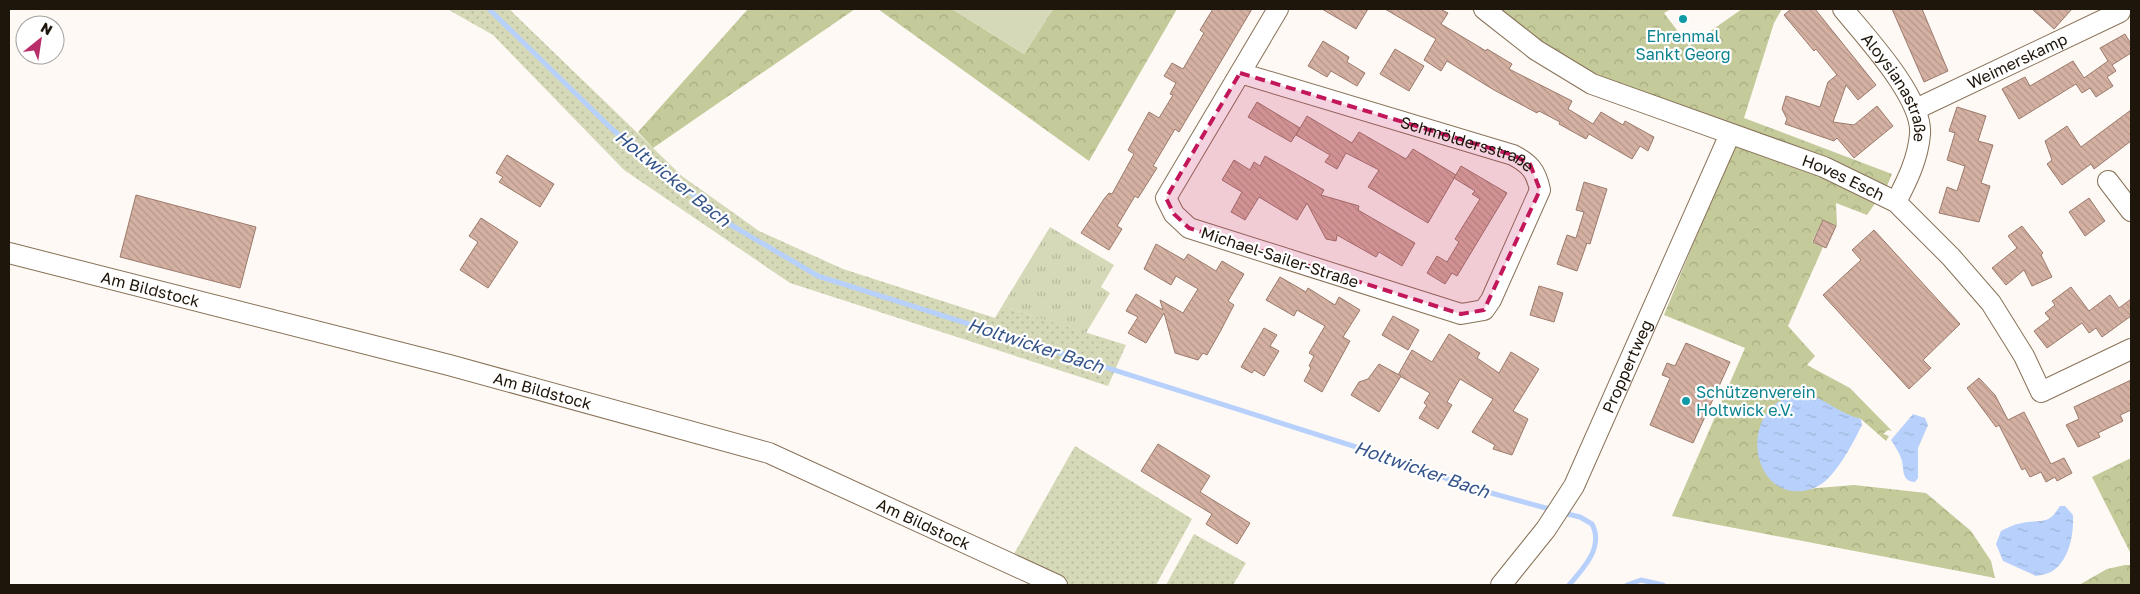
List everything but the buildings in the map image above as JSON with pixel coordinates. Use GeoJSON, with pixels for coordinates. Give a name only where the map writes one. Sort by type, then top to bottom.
{"type":"FeatureCollection","features":[{"type":"Feature","properties":{"kind":"street","name":"Michael-Sailer-Straße"},"geometry":{"type":"LineString","coordinates":[[1278,9],[1166,198],[1174,214],[1189,228],[1461,314],[1474,314]]}},
{"type":"Feature","properties":{"kind":"street","name":"Hoves Esch"},"geometry":{"type":"LineString","coordinates":[[1484,9],[1536,50],[1592,84],[1824,167],[1896,202],[1951,257],[1991,304],[2024,356],[2041,392],[2131,349]]}},
{"type":"Feature","properties":{"kind":"street","name":"Aloysianastraße"},"geometry":{"type":"LineString","coordinates":[[1843,9],[1893,72],[1916,109],[1921,133],[1912,172],[1896,202]]}},
{"type":"Feature","properties":{"kind":"street","name":"Weimerskamp"},"geometry":{"type":"LineString","coordinates":[[1916,109],[2122,14]]}},
{"type":"Feature","properties":{"kind":"street","name":"Schmöldersstraße"},"geometry":{"type":"LineString","coordinates":[[1240,73],[1514,155],[1530,164],[1537,176],[1540,190],[1491,300],[1484,310],[1474,314]]}},
{"type":"Feature","properties":{"kind":"street","name":"Proppertweg"},"geometry":{"type":"LineString","coordinates":[[1501,585],[1546,529],[1574,486],[1624,368],[1730,134]]}},
{"type":"Feature","properties":{"kind":"street"},"geometry":{"type":"LineString","coordinates":[[2108,181],[2131,211]]}},
{"type":"Feature","properties":{"kind":"street","name":"Am Bildstock"},"geometry":{"type":"LineString","coordinates":[[9,253],[449,365],[769,453],[1057,585]]}},
{"type":"Feature","properties":{"kind":"highlighted area"},"geometry":{"type":"Polygon","coordinates":[[[1240,73],[1513,155],[1530,164],[1540,190],[1484,310],[1461,314],[1189,228],[1174,214],[1166,198],[1240,73]]]}},
{"type":"Feature","properties":{"kind":"green space"},"geometry":{"type":"Polygon","coordinates":[[[447,9],[509,9],[682,176],[759,231],[843,269],[995,318],[1002,306],[1126,345],[1108,386],[790,283],[624,170],[493,35],[447,9]]]}},
{"type":"Feature","properties":{"kind":"green space"},"geometry":{"type":"Polygon","coordinates":[[[748,9],[855,9],[653,148],[638,132],[748,9]]]}},
{"type":"Feature","properties":{"kind":"green space"},"geometry":{"type":"Polygon","coordinates":[[[878,9],[952,9],[1024,54],[1053,9],[1177,9],[1089,161],[878,9]]]}},
{"type":"Feature","properties":{"kind":"green space"},"geometry":{"type":"Polygon","coordinates":[[[952,9],[1053,9],[1024,54],[952,9]]]}},
{"type":"Feature","properties":{"kind":"green space"},"geometry":{"type":"Polygon","coordinates":[[[1471,9],[1671,9],[1664,13],[1689,46],[1742,9],[1782,9],[1774,23],[1744,118],[1892,174],[1887,186],[1867,215],[1836,203],[1837,226],[1823,220],[1812,242],[1823,247],[1788,326],[1815,356],[1807,365],[1850,388],[1892,431],[1888,430],[1883,434],[1889,436],[1886,441],[1861,419],[1848,416],[1838,410],[1794,490],[1854,485],[1926,493],[1971,531],[1991,561],[1995,578],[1672,516],[1745,348],[1664,315],[1734,144],[1656,118],[1581,86],[1525,54],[1471,9]]]}},
{"type":"Feature","properties":{"kind":"green space"},"geometry":{"type":"Polygon","coordinates":[[[1050,227],[1114,265],[1101,287],[1110,293],[1086,333],[1002,306],[1050,227]]]}},
{"type":"Feature","properties":{"kind":"green space"},"geometry":{"type":"Polygon","coordinates":[[[1075,446],[1192,519],[1156,585],[1062,585],[1010,561],[1075,446]]]}},
{"type":"Feature","properties":{"kind":"green space"},"geometry":{"type":"Polygon","coordinates":[[[2131,458],[2131,554],[2092,477],[2131,458]]]}},
{"type":"Feature","properties":{"kind":"green space"},"geometry":{"type":"Polygon","coordinates":[[[1194,534],[1246,563],[1233,585],[1166,585],[1194,534]]]}},
{"type":"Feature","properties":{"kind":"green space"},"geometry":{"type":"Polygon","coordinates":[[[2131,565],[2131,585],[2079,585],[2107,569],[2131,565]]]}},
{"type":"Feature","properties":{"kind":"water"},"geometry":{"type":"Polygon","coordinates":[[[1806,394],[1820,399],[1846,414],[1861,419],[1862,425],[1842,461],[1829,478],[1814,488],[1796,491],[1781,488],[1769,479],[1761,466],[1758,434],[1764,419],[1774,405],[1785,399],[1806,394]]]}},
{"type":"Feature","properties":{"kind":"water"},"geometry":{"type":"Polygon","coordinates":[[[1913,414],[1925,418],[1928,425],[1918,448],[1918,478],[1915,482],[1906,478],[1901,458],[1891,440],[1913,414]]]}},
{"type":"Feature","properties":{"kind":"water"},"geometry":{"type":"Polygon","coordinates":[[[2060,506],[2065,506],[2073,515],[2073,523],[2069,547],[2057,567],[2049,573],[2036,576],[2003,561],[1996,544],[2001,531],[2024,522],[2047,520],[2060,506]]]}},
{"type":"Feature","properties":{"kind":"waterway","name":"Holtwicker Bach"},"geometry":{"type":"LineString","coordinates":[[489,9],[613,130],[731,225],[818,276],[1413,465],[1462,485],[1553,510]]}},
{"type":"Feature","properties":{"kind":"waterway","name":"Holtwicker Bach"},"geometry":{"type":"LineString","coordinates":[[1563,513],[1580,517],[1592,524],[1596,541],[1591,557],[1569,585]]}},
{"type":"Feature","properties":{"kind":"waterway","name":"Holtwicker Bach"},"geometry":{"type":"LineString","coordinates":[[1627,585],[1641,580],[1663,585]]}},
{"type":"Feature","properties":{"kind":"place","name":"Ehrenmal Sankt Georg"},"geometry":{"type":"Point","coordinates":[1683,19]}},
{"type":"Feature","properties":{"kind":"place","name":"Schützenverein Holtwick e.V."},"geometry":{"type":"Point","coordinates":[1686,401]}}]}
